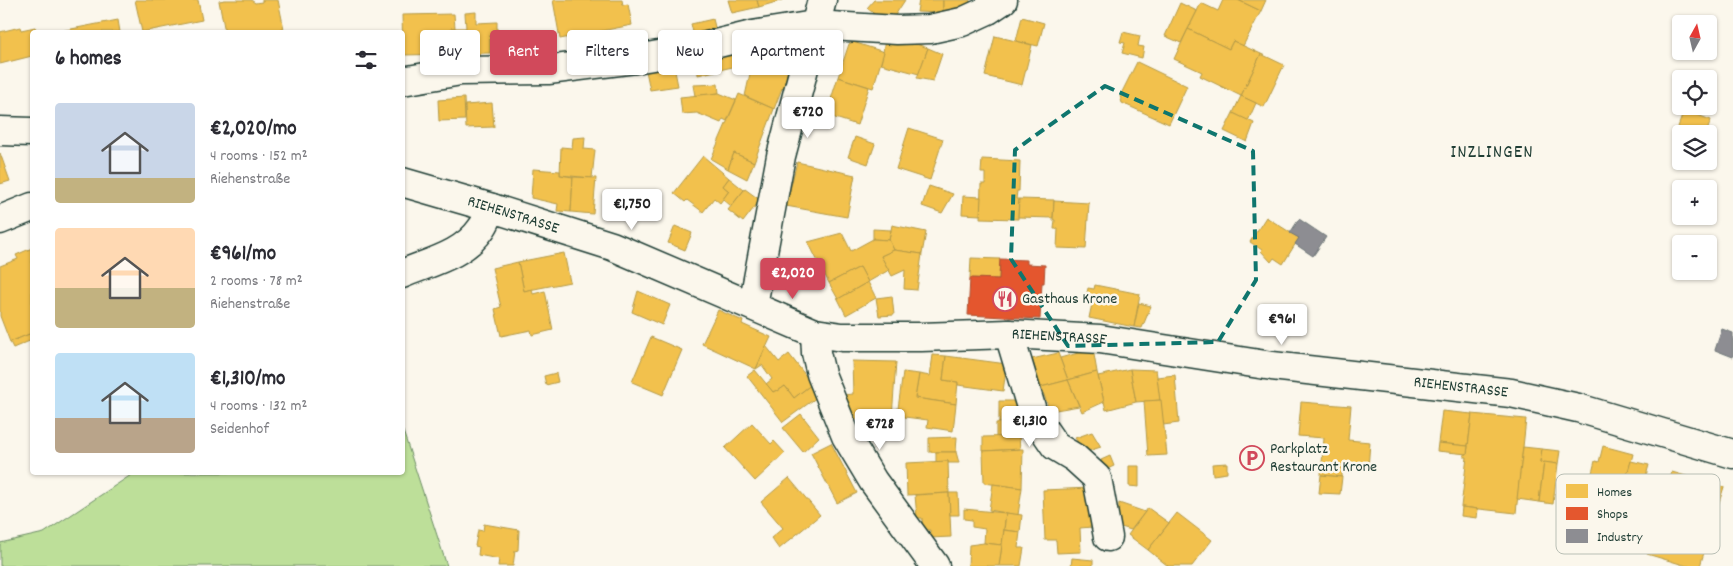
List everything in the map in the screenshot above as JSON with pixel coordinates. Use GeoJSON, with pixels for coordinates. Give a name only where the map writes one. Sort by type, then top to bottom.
{"type":"FeatureCollection","features":[{"type":"Feature","properties":{"kind":"street"},"geometry":{"type":"LineString","coordinates":[[405,80],[461,71],[548,70],[635,59],[694,49],[752,35],[818,12],[897,30],[930,29],[962,22],[988,10],[1003,0]]}},
{"type":"Feature","properties":{"kind":"street"},"geometry":{"type":"LineString","coordinates":[[753,305],[781,156],[818,12]]}},
{"type":"Feature","properties":{"kind":"street"},"geometry":{"type":"LineString","coordinates":[[0,131],[30,132]]}},
{"type":"Feature","properties":{"kind":"street","name":"RIEHENSTRASSE"},"geometry":{"type":"LineString","coordinates":[[405,183],[612,246],[815,333],[842,338],[921,338],[1009,334],[1100,339],[1272,366],[1511,393],[1578,408],[1733,454]]}},
{"type":"Feature","properties":{"kind":"street"},"geometry":{"type":"LineString","coordinates":[[0,220],[30,208]]}},
{"type":"Feature","properties":{"kind":"street"},"geometry":{"type":"LineString","coordinates":[[405,273],[454,253],[470,242],[482,229],[492,208]]}},
{"type":"Feature","properties":{"kind":"street"},"geometry":{"type":"LineString","coordinates":[[815,333],[816,353],[821,374],[846,436],[873,481],[935,566]]}},
{"type":"Feature","properties":{"kind":"street"},"geometry":{"type":"LineString","coordinates":[[1009,334],[1033,414],[1054,446],[1076,458],[1097,478],[1108,537]]}},
{"type":"Feature","properties":{"kind":"highlighted area"},"geometry":{"type":"Polygon","coordinates":[[[1105,86],[1253,151],[1256,280],[1218,342],[1068,346],[1011,259],[1015,150],[1105,86]]]}},
{"type":"Feature","properties":{"kind":"green space"},"geometry":{"type":"Polygon","coordinates":[[[405,437],[447,566],[0,566],[0,543],[44,533],[131,475],[405,475],[405,437]]]}},
{"type":"Feature","properties":{"kind":"building: Homes"},"geometry":{"type":"Polygon","coordinates":[[[135,0],[198,0],[202,20],[152,30],[142,30],[135,0]]]}},
{"type":"Feature","properties":{"kind":"building: Homes"},"geometry":{"type":"Polygon","coordinates":[[[251,0],[255,3],[262,2],[262,0],[278,0],[284,29],[225,30],[219,1],[251,0]]]}},
{"type":"Feature","properties":{"kind":"building: Homes"},"geometry":{"type":"Polygon","coordinates":[[[553,0],[622,0],[623,5],[628,4],[632,25],[606,30],[567,30],[567,38],[560,39],[553,0]]]}},
{"type":"Feature","properties":{"kind":"building: Homes"},"geometry":{"type":"Polygon","coordinates":[[[728,0],[757,0],[759,7],[732,13],[728,0]]]}},
{"type":"Feature","properties":{"kind":"building: Homes"},"geometry":{"type":"Polygon","coordinates":[[[757,0],[783,0],[759,7],[757,0]]]}},
{"type":"Feature","properties":{"kind":"building: Homes"},"geometry":{"type":"Polygon","coordinates":[[[874,0],[905,0],[890,23],[878,17],[867,8],[874,0]]]}},
{"type":"Feature","properties":{"kind":"building: Homes"},"geometry":{"type":"Polygon","coordinates":[[[919,0],[943,0],[943,13],[917,12],[919,0]]]}},
{"type":"Feature","properties":{"kind":"building: Homes"},"geometry":{"type":"Polygon","coordinates":[[[943,0],[970,0],[970,9],[943,13],[943,0]]]}},
{"type":"Feature","properties":{"kind":"building: Homes"},"geometry":{"type":"Polygon","coordinates":[[[1223,0],[1238,0],[1261,11],[1243,46],[1233,41],[1229,49],[1188,29],[1201,3],[1218,11],[1223,0]]]}},
{"type":"Feature","properties":{"kind":"building: Homes"},"geometry":{"type":"Polygon","coordinates":[[[1238,0],[1266,0],[1261,11],[1238,0]]]}},
{"type":"Feature","properties":{"kind":"building: Homes"},"geometry":{"type":"Polygon","coordinates":[[[1180,3],[1197,11],[1181,43],[1165,36],[1180,3]]]}},
{"type":"Feature","properties":{"kind":"building: Homes"},"geometry":{"type":"Polygon","coordinates":[[[476,12],[476,23],[497,22],[497,30],[490,30],[490,53],[480,53],[480,30],[451,30],[451,28],[466,28],[465,13],[476,12]]]}},
{"type":"Feature","properties":{"kind":"building: Homes"},"geometry":{"type":"Polygon","coordinates":[[[454,14],[455,28],[451,28],[451,30],[420,30],[420,55],[405,55],[405,30],[402,30],[402,15],[454,14]]]}},
{"type":"Feature","properties":{"kind":"building: Homes"},"geometry":{"type":"Polygon","coordinates":[[[1022,17],[1044,23],[1038,46],[1016,41],[1022,17]]]}},
{"type":"Feature","properties":{"kind":"building: Homes"},"geometry":{"type":"Polygon","coordinates":[[[713,19],[716,30],[692,30],[691,24],[713,19]]]}},
{"type":"Feature","properties":{"kind":"building: Homes"},"geometry":{"type":"Polygon","coordinates":[[[118,20],[120,30],[66,30],[118,20]]]}},
{"type":"Feature","properties":{"kind":"building: Homes"},"geometry":{"type":"Polygon","coordinates":[[[20,27],[21,30],[35,27],[36,30],[30,30],[30,56],[0,64],[0,32],[20,27]]]}},
{"type":"Feature","properties":{"kind":"building: Homes"},"geometry":{"type":"Polygon","coordinates":[[[1188,29],[1229,49],[1233,41],[1261,54],[1241,96],[1200,76],[1202,72],[1174,59],[1188,29]]]}},
{"type":"Feature","properties":{"kind":"building: Homes"},"geometry":{"type":"Polygon","coordinates":[[[1123,32],[1140,36],[1138,46],[1144,47],[1142,58],[1122,53],[1125,43],[1120,42],[1123,32]]]}},
{"type":"Feature","properties":{"kind":"building: Homes"},"geometry":{"type":"Polygon","coordinates":[[[886,34],[928,48],[919,74],[881,64],[886,34]]]}},
{"type":"Feature","properties":{"kind":"building: Homes"},"geometry":{"type":"Polygon","coordinates":[[[995,36],[1032,45],[1022,85],[985,76],[995,36]]]}},
{"type":"Feature","properties":{"kind":"building: Homes"},"geometry":{"type":"Polygon","coordinates":[[[853,42],[884,52],[873,88],[838,77],[839,75],[843,75],[843,62],[849,44],[853,42]]]}},
{"type":"Feature","properties":{"kind":"building: Homes"},"geometry":{"type":"Polygon","coordinates":[[[732,48],[732,67],[722,69],[722,50],[732,48]]]}},
{"type":"Feature","properties":{"kind":"building: Homes"},"geometry":{"type":"Polygon","coordinates":[[[928,48],[942,54],[933,81],[917,78],[928,48]]]}},
{"type":"Feature","properties":{"kind":"building: Homes"},"geometry":{"type":"Polygon","coordinates":[[[1261,54],[1284,65],[1264,107],[1241,96],[1261,54]]]}},
{"type":"Feature","properties":{"kind":"building: Homes"},"geometry":{"type":"Polygon","coordinates":[[[1137,62],[1187,86],[1169,124],[1122,103],[1120,96],[1137,62]]]}},
{"type":"Feature","properties":{"kind":"building: Homes"},"geometry":{"type":"Polygon","coordinates":[[[658,69],[658,75],[676,75],[678,86],[650,90],[647,75],[648,71],[658,69]]]}},
{"type":"Feature","properties":{"kind":"building: Homes"},"geometry":{"type":"Polygon","coordinates":[[[750,75],[787,75],[784,89],[782,88],[774,109],[745,96],[750,75]]]}},
{"type":"Feature","properties":{"kind":"building: Homes"},"geometry":{"type":"Polygon","coordinates":[[[838,77],[869,87],[857,125],[826,115],[838,77]]]}},
{"type":"Feature","properties":{"kind":"building: Homes"},"geometry":{"type":"Polygon","coordinates":[[[718,84],[719,93],[695,96],[693,85],[718,84]]]}},
{"type":"Feature","properties":{"kind":"building: Homes"},"geometry":{"type":"Polygon","coordinates":[[[719,93],[736,100],[727,121],[723,119],[721,123],[697,113],[682,114],[680,97],[719,93]]]}},
{"type":"Feature","properties":{"kind":"building: Homes"},"geometry":{"type":"Polygon","coordinates":[[[739,94],[774,109],[754,162],[734,153],[728,169],[711,159],[739,94]]]}},
{"type":"Feature","properties":{"kind":"building: Homes"},"geometry":{"type":"Polygon","coordinates":[[[1241,96],[1256,103],[1248,121],[1233,113],[1241,96]]]}},
{"type":"Feature","properties":{"kind":"building: Homes"},"geometry":{"type":"Polygon","coordinates":[[[464,98],[465,120],[439,121],[438,100],[464,98]]]}},
{"type":"Feature","properties":{"kind":"building: Homes"},"geometry":{"type":"Polygon","coordinates":[[[492,103],[494,127],[466,128],[465,105],[492,103]]]}},
{"type":"Feature","properties":{"kind":"building: Homes"},"geometry":{"type":"Polygon","coordinates":[[[1233,113],[1254,123],[1247,142],[1224,131],[1233,113]]]}},
{"type":"Feature","properties":{"kind":"building: Homes"},"geometry":{"type":"Polygon","coordinates":[[[1682,115],[1698,115],[1711,120],[1709,125],[1679,125],[1682,115]]]}},
{"type":"Feature","properties":{"kind":"building: Homes"},"geometry":{"type":"Polygon","coordinates":[[[909,128],[943,139],[930,180],[896,169],[909,128]]]}},
{"type":"Feature","properties":{"kind":"building: Homes"},"geometry":{"type":"Polygon","coordinates":[[[585,137],[584,149],[595,150],[592,178],[560,175],[561,147],[572,148],[573,138],[585,137]]]}},
{"type":"Feature","properties":{"kind":"building: Homes"},"geometry":{"type":"Polygon","coordinates":[[[855,137],[875,144],[868,164],[848,157],[855,137]]]}},
{"type":"Feature","properties":{"kind":"building: Homes"},"geometry":{"type":"Polygon","coordinates":[[[0,153],[10,181],[0,184],[0,153]]]}},
{"type":"Feature","properties":{"kind":"building: Homes"},"geometry":{"type":"Polygon","coordinates":[[[734,153],[754,162],[747,179],[728,169],[734,153]]]}},
{"type":"Feature","properties":{"kind":"building: Homes"},"geometry":{"type":"Polygon","coordinates":[[[703,156],[729,178],[723,186],[729,191],[720,203],[714,198],[703,212],[674,193],[703,156]]]}},
{"type":"Feature","properties":{"kind":"building: Homes"},"geometry":{"type":"Polygon","coordinates":[[[982,159],[1020,161],[1019,191],[1017,191],[1016,199],[1019,199],[1018,219],[980,218],[981,184],[985,184],[985,173],[981,173],[982,159]]]}},
{"type":"Feature","properties":{"kind":"building: Homes"},"geometry":{"type":"Polygon","coordinates":[[[797,162],[855,175],[847,217],[786,206],[797,162]]]}},
{"type":"Feature","properties":{"kind":"building: Homes"},"geometry":{"type":"Polygon","coordinates":[[[533,169],[560,171],[560,175],[573,177],[571,212],[557,211],[558,204],[531,198],[533,169]]]}},
{"type":"Feature","properties":{"kind":"building: Homes"},"geometry":{"type":"Polygon","coordinates":[[[573,177],[596,178],[593,214],[571,212],[573,177]]]}},
{"type":"Feature","properties":{"kind":"building: Homes"},"geometry":{"type":"Polygon","coordinates":[[[729,178],[744,190],[731,206],[723,199],[729,191],[723,186],[729,178]]]}},
{"type":"Feature","properties":{"kind":"building: Homes"},"geometry":{"type":"Polygon","coordinates":[[[929,186],[953,194],[942,213],[922,206],[929,186]]]}},
{"type":"Feature","properties":{"kind":"building: Homes"},"geometry":{"type":"Polygon","coordinates":[[[745,189],[760,200],[743,222],[728,210],[745,189]]]}},
{"type":"Feature","properties":{"kind":"building: Homes"},"geometry":{"type":"Polygon","coordinates":[[[963,196],[981,197],[980,215],[962,214],[963,196]]]}},
{"type":"Feature","properties":{"kind":"building: Homes"},"geometry":{"type":"Polygon","coordinates":[[[1019,199],[1054,200],[1053,218],[1018,217],[1019,199]]]}},
{"type":"Feature","properties":{"kind":"building: Homes"},"geometry":{"type":"Polygon","coordinates":[[[1054,201],[1089,203],[1086,249],[1057,248],[1058,229],[1054,229],[1055,220],[1053,220],[1054,201]]]}},
{"type":"Feature","properties":{"kind":"building: Homes"},"geometry":{"type":"Polygon","coordinates":[[[1266,217],[1299,238],[1283,264],[1274,258],[1271,262],[1262,250],[1250,242],[1266,217]]]}},
{"type":"Feature","properties":{"kind":"building: Homes"},"geometry":{"type":"Polygon","coordinates":[[[892,225],[926,232],[922,254],[894,250],[889,240],[892,225]]]}},
{"type":"Feature","properties":{"kind":"building: Homes"},"geometry":{"type":"Polygon","coordinates":[[[675,226],[692,233],[685,250],[668,243],[675,226]]]}},
{"type":"Feature","properties":{"kind":"building: Homes"},"geometry":{"type":"Polygon","coordinates":[[[873,229],[891,230],[889,240],[873,239],[873,229]]]}},
{"type":"Feature","properties":{"kind":"building: Homes"},"geometry":{"type":"Polygon","coordinates":[[[842,233],[851,251],[873,239],[889,240],[894,250],[881,256],[889,270],[868,282],[860,267],[829,283],[808,242],[842,233]]]}},
{"type":"Feature","properties":{"kind":"building: Homes"},"geometry":{"type":"Polygon","coordinates":[[[30,249],[30,334],[10,342],[0,316],[0,266],[18,259],[16,255],[30,249]]]}},
{"type":"Feature","properties":{"kind":"building: Homes"},"geometry":{"type":"Polygon","coordinates":[[[894,250],[922,254],[917,290],[904,289],[905,270],[892,276],[881,256],[894,250]]]}},
{"type":"Feature","properties":{"kind":"building: Homes"},"geometry":{"type":"Polygon","coordinates":[[[564,253],[570,282],[524,291],[518,262],[564,253]]]}},
{"type":"Feature","properties":{"kind":"building: Homes"},"geometry":{"type":"Polygon","coordinates":[[[971,258],[1000,259],[999,279],[970,278],[971,258]]]}},
{"type":"Feature","properties":{"kind":"building: Homes"},"geometry":{"type":"Polygon","coordinates":[[[518,262],[524,291],[532,289],[533,294],[545,291],[553,330],[532,335],[531,330],[501,336],[495,309],[501,307],[492,268],[518,262]]]}},
{"type":"Feature","properties":{"kind":"building: Homes"},"geometry":{"type":"Polygon","coordinates":[[[860,267],[868,282],[838,299],[829,283],[860,267]]]}},
{"type":"Feature","properties":{"kind":"building: Homes"},"geometry":{"type":"Polygon","coordinates":[[[868,282],[876,298],[846,315],[838,299],[868,282]]]}},
{"type":"Feature","properties":{"kind":"building: Homes"},"geometry":{"type":"Polygon","coordinates":[[[1095,285],[1140,294],[1134,327],[1089,318],[1093,299],[1086,298],[1088,288],[1094,289],[1095,285]]]}},
{"type":"Feature","properties":{"kind":"building: Homes"},"geometry":{"type":"Polygon","coordinates":[[[638,291],[670,305],[662,325],[632,312],[638,291]]]}},
{"type":"Feature","properties":{"kind":"building: Homes"},"geometry":{"type":"Polygon","coordinates":[[[892,296],[894,315],[879,316],[876,298],[892,296]]]}},
{"type":"Feature","properties":{"kind":"building: Homes"},"geometry":{"type":"Polygon","coordinates":[[[1139,303],[1151,306],[1142,328],[1134,327],[1139,303]]]}},
{"type":"Feature","properties":{"kind":"building: Homes"},"geometry":{"type":"Polygon","coordinates":[[[718,310],[743,321],[742,324],[771,337],[756,369],[702,344],[718,310]]]}},
{"type":"Feature","properties":{"kind":"building: Homes"},"geometry":{"type":"Polygon","coordinates":[[[30,334],[30,341],[13,348],[10,342],[30,334]]]}},
{"type":"Feature","properties":{"kind":"building: Homes"},"geometry":{"type":"Polygon","coordinates":[[[651,337],[682,350],[663,395],[632,382],[651,337]]]}},
{"type":"Feature","properties":{"kind":"building: Homes"},"geometry":{"type":"Polygon","coordinates":[[[766,346],[779,362],[789,354],[812,384],[794,398],[785,386],[773,392],[766,384],[772,379],[762,365],[756,369],[766,346]]]}},
{"type":"Feature","properties":{"kind":"building: Homes"},"geometry":{"type":"Polygon","coordinates":[[[1093,349],[1097,372],[1068,380],[1060,358],[1093,349]]]}},
{"type":"Feature","properties":{"kind":"building: Homes"},"geometry":{"type":"Polygon","coordinates":[[[1058,353],[1068,380],[1041,387],[1032,359],[1058,353]]]}},
{"type":"Feature","properties":{"kind":"building: Homes"},"geometry":{"type":"Polygon","coordinates":[[[933,355],[946,356],[943,380],[958,382],[956,404],[915,398],[919,374],[930,376],[933,355]]]}},
{"type":"Feature","properties":{"kind":"building: Homes"},"geometry":{"type":"Polygon","coordinates":[[[946,356],[1007,364],[1003,391],[958,385],[958,382],[943,380],[946,356]]]}},
{"type":"Feature","properties":{"kind":"building: Homes"},"geometry":{"type":"Polygon","coordinates":[[[852,361],[896,362],[892,417],[850,420],[843,395],[853,394],[852,361]]]}},
{"type":"Feature","properties":{"kind":"building: Homes"},"geometry":{"type":"Polygon","coordinates":[[[1130,369],[1136,402],[1106,410],[1098,376],[1130,369]]]}},
{"type":"Feature","properties":{"kind":"building: Homes"},"geometry":{"type":"Polygon","coordinates":[[[1130,369],[1156,370],[1161,400],[1136,402],[1130,369]]]}},
{"type":"Feature","properties":{"kind":"building: Homes"},"geometry":{"type":"Polygon","coordinates":[[[755,370],[773,392],[785,386],[794,398],[812,384],[820,395],[783,422],[747,376],[755,370]]]}},
{"type":"Feature","properties":{"kind":"building: Homes"},"geometry":{"type":"Polygon","coordinates":[[[903,372],[919,374],[915,398],[956,404],[953,431],[927,427],[928,420],[897,416],[903,372]]]}},
{"type":"Feature","properties":{"kind":"building: Homes"},"geometry":{"type":"Polygon","coordinates":[[[1097,372],[1104,402],[1082,412],[1068,380],[1097,372]]]}},
{"type":"Feature","properties":{"kind":"building: Homes"},"geometry":{"type":"Polygon","coordinates":[[[556,373],[558,382],[546,385],[544,376],[556,373]]]}},
{"type":"Feature","properties":{"kind":"building: Homes"},"geometry":{"type":"Polygon","coordinates":[[[1175,375],[1179,423],[1163,425],[1157,377],[1175,375]]]}},
{"type":"Feature","properties":{"kind":"building: Homes"},"geometry":{"type":"Polygon","coordinates":[[[1068,380],[1079,406],[1050,411],[1041,387],[1068,380]]]}},
{"type":"Feature","properties":{"kind":"building: Homes"},"geometry":{"type":"Polygon","coordinates":[[[1161,400],[1167,455],[1148,456],[1144,401],[1161,400]]]}},
{"type":"Feature","properties":{"kind":"building: Homes"},"geometry":{"type":"Polygon","coordinates":[[[999,401],[1021,401],[1021,422],[999,423],[999,401]]]}},
{"type":"Feature","properties":{"kind":"building: Homes"},"geometry":{"type":"Polygon","coordinates":[[[1301,402],[1351,406],[1348,440],[1370,442],[1368,469],[1342,467],[1342,477],[1321,475],[1324,438],[1298,436],[1301,402]]]}},
{"type":"Feature","properties":{"kind":"building: Homes"},"geometry":{"type":"Polygon","coordinates":[[[1442,411],[1472,414],[1468,446],[1438,443],[1442,411]]]}},
{"type":"Feature","properties":{"kind":"building: Homes"},"geometry":{"type":"Polygon","coordinates":[[[801,414],[819,437],[803,452],[783,428],[801,414]]]}},
{"type":"Feature","properties":{"kind":"building: Homes"},"geometry":{"type":"Polygon","coordinates":[[[1472,414],[1526,419],[1516,513],[1461,507],[1467,457],[1464,457],[1464,454],[1467,454],[1472,414]]]}},
{"type":"Feature","properties":{"kind":"building: Homes"},"geometry":{"type":"Polygon","coordinates":[[[1020,422],[1019,436],[996,437],[996,423],[1020,422]]]}},
{"type":"Feature","properties":{"kind":"building: Homes"},"geometry":{"type":"Polygon","coordinates":[[[752,423],[771,444],[774,441],[785,453],[755,481],[725,448],[752,423]]]}},
{"type":"Feature","properties":{"kind":"building: Homes"},"geometry":{"type":"Polygon","coordinates":[[[1092,432],[1101,447],[1085,452],[1075,438],[1092,432]]]}},
{"type":"Feature","properties":{"kind":"building: Homes"},"geometry":{"type":"Polygon","coordinates":[[[1019,436],[1020,449],[983,451],[983,437],[1019,436]]]}},
{"type":"Feature","properties":{"kind":"building: Homes"},"geometry":{"type":"Polygon","coordinates":[[[957,437],[956,452],[929,452],[929,438],[957,437]]]}},
{"type":"Feature","properties":{"kind":"building: Homes"},"geometry":{"type":"Polygon","coordinates":[[[831,443],[857,493],[837,503],[811,453],[831,443]]]}},
{"type":"Feature","properties":{"kind":"building: Homes"},"geometry":{"type":"Polygon","coordinates":[[[1438,443],[1468,446],[1467,454],[1437,451],[1438,443]]]}},
{"type":"Feature","properties":{"kind":"building: Homes"},"geometry":{"type":"Polygon","coordinates":[[[1603,446],[1633,454],[1628,474],[1592,473],[1595,461],[1599,462],[1603,446]]]}},
{"type":"Feature","properties":{"kind":"building: Homes"},"geometry":{"type":"Polygon","coordinates":[[[1523,447],[1542,449],[1540,462],[1544,462],[1539,502],[1517,499],[1523,447]]]}},
{"type":"Feature","properties":{"kind":"building: Homes"},"geometry":{"type":"Polygon","coordinates":[[[1023,449],[1022,488],[984,483],[983,451],[1023,449]]]}},
{"type":"Feature","properties":{"kind":"building: Homes"},"geometry":{"type":"Polygon","coordinates":[[[1542,449],[1560,451],[1558,464],[1540,462],[1542,449]]]}},
{"type":"Feature","properties":{"kind":"building: Homes"},"geometry":{"type":"Polygon","coordinates":[[[936,452],[956,452],[959,463],[948,463],[948,461],[936,462],[936,452]]]}},
{"type":"Feature","properties":{"kind":"building: Homes"},"geometry":{"type":"Polygon","coordinates":[[[1110,456],[1114,466],[1105,470],[1101,460],[1110,456]]]}},
{"type":"Feature","properties":{"kind":"building: Homes"},"geometry":{"type":"Polygon","coordinates":[[[948,461],[949,493],[907,495],[906,463],[948,461]]]}},
{"type":"Feature","properties":{"kind":"building: Homes"},"geometry":{"type":"Polygon","coordinates":[[[1631,461],[1649,465],[1646,474],[1627,474],[1631,461]]]}},
{"type":"Feature","properties":{"kind":"building: Homes"},"geometry":{"type":"Polygon","coordinates":[[[1544,462],[1558,464],[1553,504],[1539,502],[1544,462]]]}},
{"type":"Feature","properties":{"kind":"building: Homes"},"geometry":{"type":"Polygon","coordinates":[[[1227,463],[1227,473],[1213,475],[1212,464],[1227,463]]]}},
{"type":"Feature","properties":{"kind":"building: Homes"},"geometry":{"type":"Polygon","coordinates":[[[1129,466],[1139,466],[1139,487],[1129,486],[1129,466]]]}},
{"type":"Feature","properties":{"kind":"building: Homes"},"geometry":{"type":"Polygon","coordinates":[[[1321,475],[1342,477],[1340,494],[1319,493],[1321,475]]]}},
{"type":"Feature","properties":{"kind":"building: Homes"},"geometry":{"type":"Polygon","coordinates":[[[789,478],[820,515],[779,549],[771,538],[783,528],[761,502],[789,478]]]}},
{"type":"Feature","properties":{"kind":"building: Homes"},"geometry":{"type":"Polygon","coordinates":[[[993,484],[1022,488],[1018,515],[989,510],[993,484]]]}},
{"type":"Feature","properties":{"kind":"building: Homes"},"geometry":{"type":"Polygon","coordinates":[[[1720,486],[1724,487],[1720,499],[1720,486]]]}},
{"type":"Feature","properties":{"kind":"building: Homes"},"geometry":{"type":"Polygon","coordinates":[[[1090,488],[1092,527],[1080,528],[1081,552],[1057,553],[1056,540],[1045,540],[1043,490],[1090,488]]]}},
{"type":"Feature","properties":{"kind":"building: Homes"},"geometry":{"type":"Polygon","coordinates":[[[949,493],[951,537],[930,538],[930,530],[923,530],[922,518],[917,518],[915,495],[949,493]]]}},
{"type":"Feature","properties":{"kind":"building: Homes"},"geometry":{"type":"Polygon","coordinates":[[[949,493],[958,493],[959,515],[950,515],[949,493]]]}},
{"type":"Feature","properties":{"kind":"building: Homes"},"geometry":{"type":"Polygon","coordinates":[[[1119,503],[1145,512],[1131,530],[1118,526],[1119,503]]]}},
{"type":"Feature","properties":{"kind":"building: Homes"},"geometry":{"type":"Polygon","coordinates":[[[1462,507],[1478,509],[1477,518],[1461,516],[1462,507]]]}},
{"type":"Feature","properties":{"kind":"building: Homes"},"geometry":{"type":"Polygon","coordinates":[[[1148,508],[1169,523],[1148,550],[1128,535],[1148,508]]]}},
{"type":"Feature","properties":{"kind":"building: Homes"},"geometry":{"type":"Polygon","coordinates":[[[964,509],[1006,513],[1002,545],[984,543],[985,529],[972,527],[972,520],[964,519],[964,509]]]}},
{"type":"Feature","properties":{"kind":"building: Homes"},"geometry":{"type":"Polygon","coordinates":[[[1006,513],[1022,515],[1020,532],[1004,530],[1006,513]]]}},
{"type":"Feature","properties":{"kind":"building: Homes"},"geometry":{"type":"Polygon","coordinates":[[[1177,513],[1212,540],[1192,566],[1168,566],[1148,550],[1177,513]]]}},
{"type":"Feature","properties":{"kind":"building: Homes"},"geometry":{"type":"Polygon","coordinates":[[[484,524],[519,530],[518,550],[515,551],[513,566],[498,566],[499,559],[478,555],[479,547],[475,546],[478,530],[483,531],[484,524]]]}},
{"type":"Feature","properties":{"kind":"building: Homes"},"geometry":{"type":"Polygon","coordinates":[[[1004,530],[1020,532],[1018,548],[1024,548],[1021,566],[999,566],[1004,530]]]}},
{"type":"Feature","properties":{"kind":"building: Homes"},"geometry":{"type":"Polygon","coordinates":[[[984,543],[1002,545],[999,566],[968,566],[969,545],[984,543]]]}},
{"type":"Feature","properties":{"kind":"building: Homes"},"geometry":{"type":"Polygon","coordinates":[[[1647,554],[1704,554],[1700,566],[1687,566],[1647,554]]]}},
{"type":"Feature","properties":{"kind":"building: Homes"},"geometry":{"type":"Polygon","coordinates":[[[1072,558],[1093,560],[1093,566],[1071,566],[1072,558]]]}},
{"type":"Feature","properties":{"kind":"building: Shops","name":"Gasthaus Krone"},"geometry":{"type":"Polygon","coordinates":[[[1000,259],[1027,260],[1027,264],[1045,265],[1040,319],[968,315],[970,278],[999,279],[1000,259]]]}},
{"type":"Feature","properties":{"kind":"building: Industry"},"geometry":{"type":"Polygon","coordinates":[[[1299,219],[1326,237],[1313,256],[1295,244],[1299,238],[1290,233],[1299,219]]]}},
{"type":"Feature","properties":{"kind":"building: Industry"},"geometry":{"type":"Polygon","coordinates":[[[1722,329],[1733,333],[1733,357],[1715,350],[1722,329]]]}},
{"type":"Feature","properties":{"kind":"place","name":"Gasthaus Krone"},"geometry":{"type":"Point","coordinates":[1005,299]}},
{"type":"Feature","properties":{"kind":"place","name":"Parkplatz Restaurant Krone"},"geometry":{"type":"Point","coordinates":[1252,458]}},
{"type":"Feature","properties":{"kind":"district","name":"INZLINGEN"},"geometry":{"type":"Point","coordinates":[1492,153]}}]}
